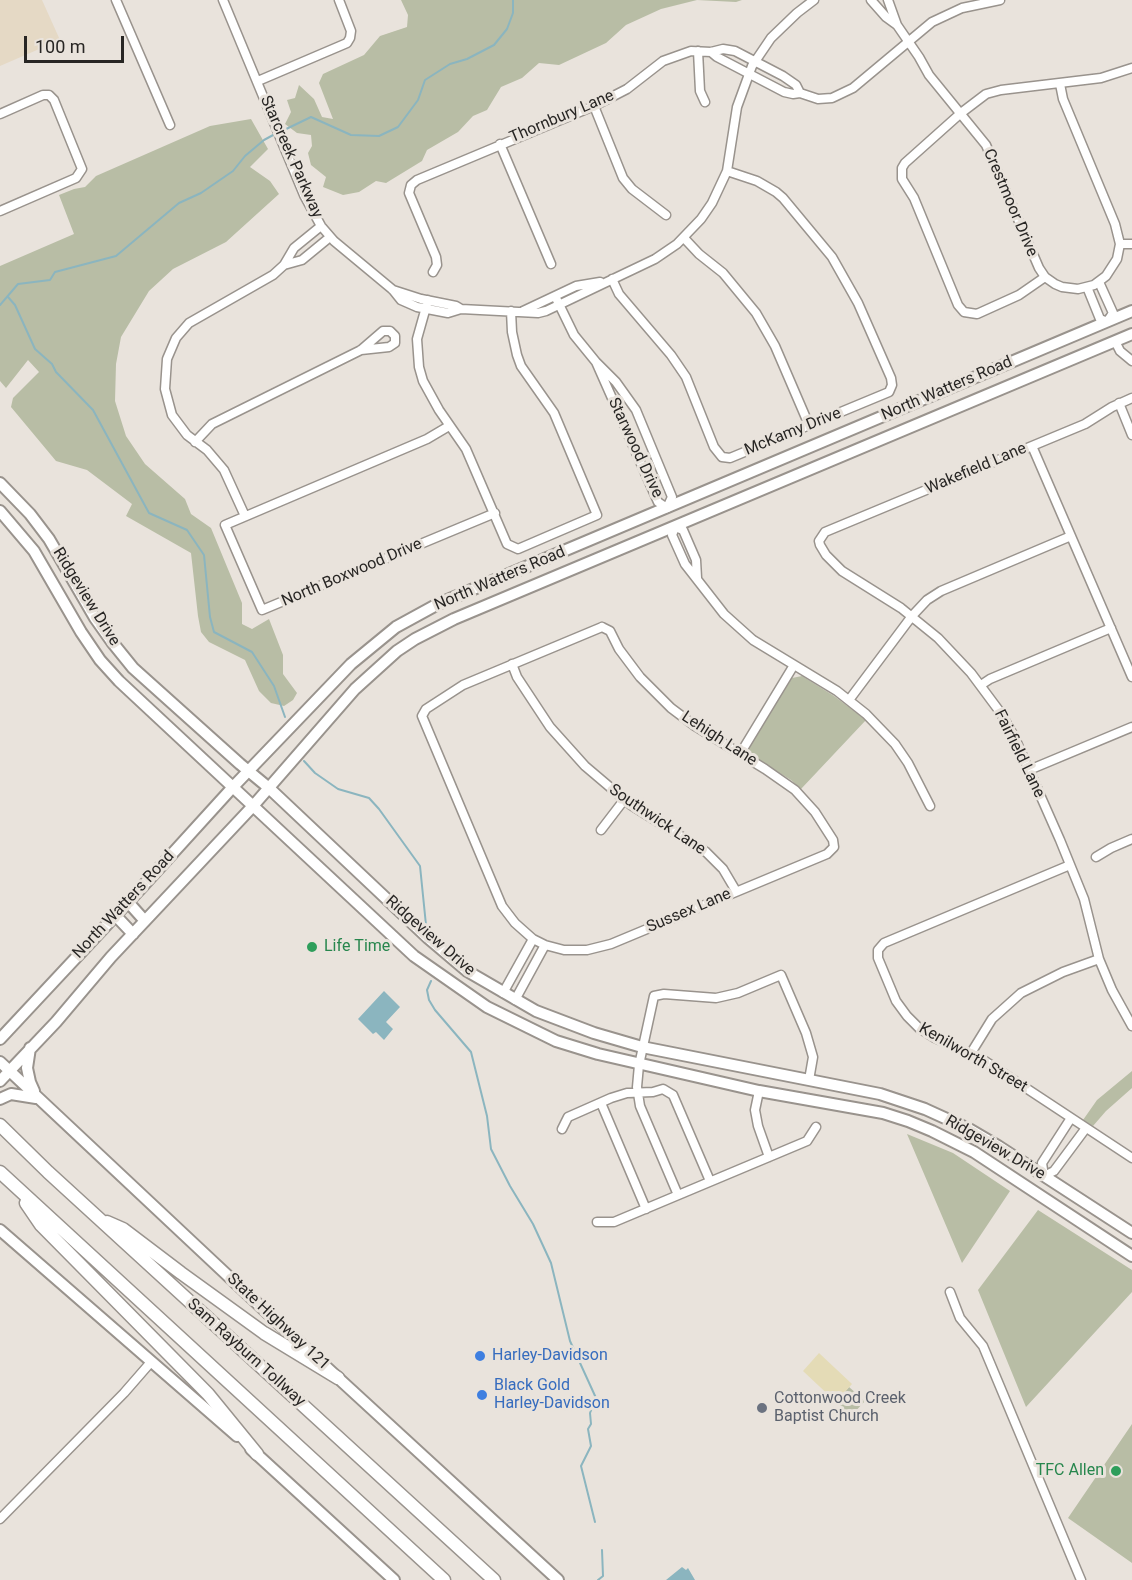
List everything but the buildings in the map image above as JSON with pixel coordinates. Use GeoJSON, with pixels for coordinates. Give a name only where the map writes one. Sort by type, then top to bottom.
{"type":"FeatureCollection","features":[{"type":"Feature","properties":{"kind":"highway","name":"Sam Rayburn Tollway"},"geometry":{"type":"LineString","coordinates":[[1,1125],[100,1220],[494,1580]]}},
{"type":"Feature","properties":{"kind":"highway","name":"Sam Rayburn Tollway"},"geometry":{"type":"LineString","coordinates":[[0,1172],[444,1580]]}},
{"type":"Feature","properties":{"kind":"highway"},"geometry":{"type":"LineString","coordinates":[[12,1183],[41,1225],[208,1394],[257,1454]]}},
{"type":"Feature","properties":{"kind":"highway"},"geometry":{"type":"LineString","coordinates":[[100,1220],[123,1229],[181,1274],[256,1327],[338,1378]]}},
{"type":"Feature","properties":{"kind":"main road","name":"North Watters Road"},"geometry":{"type":"LineString","coordinates":[[0,1039],[248,771],[351,664],[396,627],[438,604],[1132,311]]}},
{"type":"Feature","properties":{"kind":"main road"},"geometry":{"type":"LineString","coordinates":[[1107,322],[1115,341]]}},
{"type":"Feature","properties":{"kind":"main road","name":"North Watters Road"},"geometry":{"type":"LineString","coordinates":[[0,1081],[253,806],[355,689],[397,651],[415,639],[454,620],[1132,334]]}},
{"type":"Feature","properties":{"kind":"main road","name":"Ridgeview Drive"},"geometry":{"type":"LineString","coordinates":[[0,483],[49,539],[95,618],[112,642],[147,681],[269,788],[428,938],[467,971],[536,1011],[594,1033],[642,1047],[880,1094],[925,1109],[969,1129],[1132,1233]]}},
{"type":"Feature","properties":{"kind":"main road"},"geometry":{"type":"LineString","coordinates":[[2,513],[19,502]]}},
{"type":"Feature","properties":{"kind":"main road"},"geometry":{"type":"LineString","coordinates":[[667,508],[675,527]]}},
{"type":"Feature","properties":{"kind":"main road","name":"Ridgeview Drive"},"geometry":{"type":"LineString","coordinates":[[2,513],[40,561],[96,654],[119,681],[414,956],[487,1007],[556,1041],[639,1065],[759,1091],[883,1113],[908,1121],[974,1152],[1132,1256]]}},
{"type":"Feature","properties":{"kind":"main road"},"geometry":{"type":"LineString","coordinates":[[96,654],[112,642]]}},
{"type":"Feature","properties":{"kind":"main road"},"geometry":{"type":"LineString","coordinates":[[128,902],[146,921]]}},
{"type":"Feature","properties":{"kind":"main road"},"geometry":{"type":"LineString","coordinates":[[116,916],[133,934]]}},
{"type":"Feature","properties":{"kind":"main road"},"geometry":{"type":"LineString","coordinates":[[414,956],[428,938]]}},
{"type":"Feature","properties":{"kind":"main road"},"geometry":{"type":"LineString","coordinates":[[487,1007],[507,1008],[515,1000]]}},
{"type":"Feature","properties":{"kind":"main road"},"geometry":{"type":"LineString","coordinates":[[0,1032],[13,1025]]}},
{"type":"Feature","properties":{"kind":"main road"},"geometry":{"type":"LineString","coordinates":[[30,1048],[27,1068],[30,1082],[39,1098]]}},
{"type":"Feature","properties":{"kind":"main road","name":"State Highway 121"},"geometry":{"type":"LineString","coordinates":[[0,1062],[558,1580]]}},
{"type":"Feature","properties":{"kind":"main road"},"geometry":{"type":"LineString","coordinates":[[0,1099],[11,1094],[39,1098]]}},
{"type":"Feature","properties":{"kind":"main road"},"geometry":{"type":"LineString","coordinates":[[1034,1190],[1044,1176]]}},
{"type":"Feature","properties":{"kind":"main road"},"geometry":{"type":"LineString","coordinates":[[0,1230],[187,1391],[394,1580]]}},
{"type":"Feature","properties":{"kind":"street"},"geometry":{"type":"LineString","coordinates":[[116,0],[170,125]]}},
{"type":"Feature","properties":{"kind":"street","name":"Starcreek Parkway"},"geometry":{"type":"LineString","coordinates":[[223,0],[310,208],[330,237],[393,290],[427,305],[538,313],[655,259],[684,238],[701,219],[712,203],[727,171],[737,107],[750,73],[776,34],[814,0]]}},
{"type":"Feature","properties":{"kind":"street"},"geometry":{"type":"LineString","coordinates":[[258,81],[347,43],[351,31],[339,0]]}},
{"type":"Feature","properties":{"kind":"street","name":"Crestmoor Drive"},"geometry":{"type":"LineString","coordinates":[[871,0],[886,17],[897,25]]}},
{"type":"Feature","properties":{"kind":"street","name":"Crestmoor Drive"},"geometry":{"type":"LineString","coordinates":[[888,0],[897,25],[929,75],[979,135],[991,155],[1034,258],[1045,277],[1062,287],[1071,289],[1087,287],[1099,282]]}},
{"type":"Feature","properties":{"kind":"street","name":"Thornbury Lane"},"geometry":{"type":"LineString","coordinates":[[711,52],[784,92],[800,93],[818,99],[840,96],[940,18],[962,8],[1000,0]]}},
{"type":"Feature","properties":{"kind":"street","name":"Thornbury Lane"},"geometry":{"type":"LineString","coordinates":[[433,272],[438,265],[436,257],[410,197],[411,185],[417,180],[594,106],[627,89],[663,61],[691,51],[711,52],[728,49],[792,82],[800,93]]}},
{"type":"Feature","properties":{"kind":"street"},"geometry":{"type":"LineString","coordinates":[[698,51],[700,91],[705,102]]}},
{"type":"Feature","properties":{"kind":"street"},"geometry":{"type":"LineString","coordinates":[[1045,277],[1019,295],[977,314],[966,313],[958,305],[914,198],[902,179],[901,173],[905,163],[961,113],[987,94],[1001,90],[1101,78],[1132,68]]}},
{"type":"Feature","properties":{"kind":"street"},"geometry":{"type":"LineString","coordinates":[[1060,84],[1063,99],[1115,224],[1120,244],[1114,265],[1099,282],[1113,313],[1107,322],[1100,319],[1087,287]]}},
{"type":"Feature","properties":{"kind":"street"},"geometry":{"type":"LineString","coordinates":[[0,114],[43,95],[49,96],[54,100],[82,165],[82,172],[76,178],[0,211]]}},
{"type":"Feature","properties":{"kind":"street"},"geometry":{"type":"LineString","coordinates":[[594,106],[623,178],[632,189],[666,215]]}},
{"type":"Feature","properties":{"kind":"street"},"geometry":{"type":"LineString","coordinates":[[500,144],[551,264]]}},
{"type":"Feature","properties":{"kind":"street","name":"McKamy Drive"},"geometry":{"type":"LineString","coordinates":[[608,280],[671,355],[686,377],[714,447],[722,457],[730,458],[886,394],[891,388],[891,378],[858,303],[832,257],[776,192],[727,171]]}},
{"type":"Feature","properties":{"kind":"street"},"geometry":{"type":"LineString","coordinates":[[285,265],[294,248],[321,226]]}},
{"type":"Feature","properties":{"kind":"street"},"geometry":{"type":"LineString","coordinates":[[330,237],[302,260],[285,265],[261,282],[197,317],[176,338],[167,359],[165,389],[172,415],[187,435],[212,454],[224,470],[245,516],[428,439],[449,426]]}},
{"type":"Feature","properties":{"kind":"street"},"geometry":{"type":"LineString","coordinates":[[684,238],[699,254],[723,273],[756,313],[775,346],[809,425]]}},
{"type":"Feature","properties":{"kind":"street"},"geometry":{"type":"LineString","coordinates":[[1120,244],[1132,244]]}},
{"type":"Feature","properties":{"kind":"street","name":"Starcreek Parkway"},"geometry":{"type":"LineString","coordinates":[[522,311],[576,286],[608,280]]}},
{"type":"Feature","properties":{"kind":"street","name":"Starwood Drive"},"geometry":{"type":"LineString","coordinates":[[555,296],[574,336],[616,382],[636,410],[672,497],[667,508],[658,502],[596,362]]}},
{"type":"Feature","properties":{"kind":"street"},"geometry":{"type":"LineString","coordinates":[[427,305],[417,339],[419,367],[430,394],[466,449],[507,544],[518,549],[597,515],[554,412],[521,366],[512,332],[511,311]]}},
{"type":"Feature","properties":{"kind":"street"},"geometry":{"type":"LineString","coordinates":[[1115,341],[1120,351],[1132,361]]}},
{"type":"Feature","properties":{"kind":"street"},"geometry":{"type":"LineString","coordinates":[[195,442],[220,419],[361,350]]}},
{"type":"Feature","properties":{"kind":"street","name":"Wakefield Lane"},"geometry":{"type":"LineString","coordinates":[[820,538],[825,532],[1085,424],[1132,398]]}},
{"type":"Feature","properties":{"kind":"street"},"geometry":{"type":"LineString","coordinates":[[1119,404],[1132,435]]}},
{"type":"Feature","properties":{"kind":"street"},"geometry":{"type":"LineString","coordinates":[[1032,446],[1132,677]]}},
{"type":"Feature","properties":{"kind":"street","name":"North Boxwood Drive"},"geometry":{"type":"LineString","coordinates":[[245,516],[225,525],[262,610],[495,513]]}},
{"type":"Feature","properties":{"kind":"street"},"geometry":{"type":"LineString","coordinates":[[675,527],[672,534],[685,564],[716,605],[753,640],[849,700],[866,714],[895,744],[918,780],[930,806]]}},
{"type":"Feature","properties":{"kind":"street"},"geometry":{"type":"LineString","coordinates":[[849,700],[912,616],[927,600],[941,591],[1071,536]]}},
{"type":"Feature","properties":{"kind":"street","name":"Fairfield Lane"},"geometry":{"type":"LineString","coordinates":[[820,538],[820,545],[842,571],[912,616],[949,649],[981,685],[1008,725],[1083,898],[1098,959],[1132,1026]]}},
{"type":"Feature","properties":{"kind":"street","name":"Lehigh Lane"},"geometry":{"type":"LineString","coordinates":[[512,664],[599,627],[605,627],[610,631],[628,662],[655,693],[689,722],[785,782],[805,799],[833,840],[833,848]]}},
{"type":"Feature","properties":{"kind":"street"},"geometry":{"type":"LineString","coordinates":[[981,685],[990,679],[1111,628]]}},
{"type":"Feature","properties":{"kind":"street"},"geometry":{"type":"LineString","coordinates":[[512,664],[452,691],[426,708],[423,720],[502,906],[515,923],[539,942]]}},
{"type":"Feature","properties":{"kind":"street","name":"Southwick Lane"},"geometry":{"type":"LineString","coordinates":[[512,664],[517,676],[550,727],[585,766],[624,801],[706,852],[723,869],[736,891]]}},
{"type":"Feature","properties":{"kind":"street"},"geometry":{"type":"LineString","coordinates":[[740,754],[794,665]]}},
{"type":"Feature","properties":{"kind":"street"},"geometry":{"type":"LineString","coordinates":[[1029,770],[1132,727]]}},
{"type":"Feature","properties":{"kind":"street"},"geometry":{"type":"LineString","coordinates":[[601,830],[624,801]]}},
{"type":"Feature","properties":{"kind":"street"},"geometry":{"type":"LineString","coordinates":[[1096,857],[1132,839]]}},
{"type":"Feature","properties":{"kind":"street","name":"Sussex Lane"},"geometry":{"type":"LineString","coordinates":[[539,942],[574,951],[600,947],[826,854],[833,848]]}},
{"type":"Feature","properties":{"kind":"street","name":"Kenilworth Street"},"geometry":{"type":"LineString","coordinates":[[1070,865],[884,944],[878,950],[878,958],[896,1001],[907,1017],[930,1035],[970,1053],[1132,1158]]}},
{"type":"Feature","properties":{"kind":"street"},"geometry":{"type":"LineString","coordinates":[[503,993],[539,942]]}},
{"type":"Feature","properties":{"kind":"street"},"geometry":{"type":"LineString","coordinates":[[515,1000],[539,942]]}},
{"type":"Feature","properties":{"kind":"street"},"geometry":{"type":"LineString","coordinates":[[970,1053],[992,1019],[1021,993],[1053,976],[1098,959]]}},
{"type":"Feature","properties":{"kind":"street"},"geometry":{"type":"LineString","coordinates":[[678,1195],[640,1106],[638,1092],[642,1047],[654,996],[664,994],[716,998],[738,993],[781,975],[806,1033],[813,1057],[809,1080]]}},
{"type":"Feature","properties":{"kind":"street"},"geometry":{"type":"LineString","coordinates":[[562,1129],[568,1117],[601,1103],[627,1093],[663,1089],[673,1095],[710,1181]]}},
{"type":"Feature","properties":{"kind":"street"},"geometry":{"type":"LineString","coordinates":[[759,1091],[755,1110],[756,1118],[769,1157]]}},
{"type":"Feature","properties":{"kind":"street"},"geometry":{"type":"LineString","coordinates":[[601,1103],[646,1209]]}},
{"type":"Feature","properties":{"kind":"street"},"geometry":{"type":"LineString","coordinates":[[1071,1118],[1042,1163],[1044,1176],[1054,1171],[1086,1128]]}},
{"type":"Feature","properties":{"kind":"street"},"geometry":{"type":"LineString","coordinates":[[597,1222],[614,1222],[807,1141],[816,1127]]}},
{"type":"Feature","properties":{"kind":"street"},"geometry":{"type":"LineString","coordinates":[[950,1292],[960,1317],[983,1346],[1081,1580]]}},
{"type":"Feature","properties":{"kind":"street"},"geometry":{"type":"LineString","coordinates":[[0,1519],[124,1393],[151,1362]]}},
{"type":"Feature","properties":{"kind":"shaded area"},"geometry":{"type":"Polygon","coordinates":[[[0,0],[42,0],[60,40],[0,66],[0,0]]]}},
{"type":"Feature","properties":{"kind":"green space"},"geometry":{"type":"Polygon","coordinates":[[[401,0],[697,0],[661,9],[626,25],[606,43],[559,65],[539,63],[522,78],[501,87],[487,110],[473,116],[458,132],[427,150],[422,161],[386,183],[376,181],[359,192],[343,195],[323,187],[326,177],[311,165],[308,153],[312,146],[311,135],[297,133],[285,124],[291,112],[287,100],[295,98],[299,85],[314,99],[322,117],[333,119],[319,83],[323,74],[364,55],[380,36],[407,27],[408,15],[401,0]]]}},
{"type":"Feature","properties":{"kind":"green space"},"geometry":{"type":"Polygon","coordinates":[[[697,0],[742,0],[736,2],[697,0]]]}},
{"type":"Feature","properties":{"kind":"green space"},"geometry":{"type":"Polygon","coordinates":[[[251,119],[268,149],[250,167],[270,181],[279,194],[226,242],[173,269],[149,291],[121,337],[116,364],[115,401],[126,436],[145,464],[185,499],[191,514],[211,528],[242,603],[242,624],[252,629],[269,619],[283,655],[283,674],[297,693],[293,700],[284,706],[271,703],[259,691],[245,660],[209,642],[201,632],[191,553],[126,516],[132,504],[87,470],[56,461],[11,407],[13,398],[39,372],[28,360],[6,388],[0,381],[0,266],[74,234],[59,195],[85,187],[96,176],[210,126],[251,119]]]}},
{"type":"Feature","properties":{"kind":"green space"},"geometry":{"type":"Polygon","coordinates":[[[802,676],[866,720],[801,789],[791,780],[746,752],[792,678],[802,676]]]}},
{"type":"Feature","properties":{"kind":"green space"},"geometry":{"type":"Polygon","coordinates":[[[1132,1071],[1132,1088],[1093,1126],[1083,1120],[1097,1100],[1132,1071]]]}},
{"type":"Feature","properties":{"kind":"green space"},"geometry":{"type":"Polygon","coordinates":[[[907,1134],[953,1153],[1010,1191],[962,1263],[907,1134]]]}},
{"type":"Feature","properties":{"kind":"green space"},"geometry":{"type":"Polygon","coordinates":[[[1038,1210],[1132,1270],[1132,1292],[1026,1407],[978,1290],[1038,1210]]]}},
{"type":"Feature","properties":{"kind":"green space"},"geometry":{"type":"Polygon","coordinates":[[[849,1387],[865,1401],[851,1416],[836,1402],[849,1387]]]}},
{"type":"Feature","properties":{"kind":"green space","name":"TFC Allen"},"geometry":{"type":"Polygon","coordinates":[[[1132,1424],[1132,1563],[1068,1518],[1132,1424]]]}},
{"type":"Feature","properties":{"kind":"sand"},"geometry":{"type":"Polygon","coordinates":[[[819,1353],[852,1384],[836,1402],[803,1371],[819,1353]]]}},
{"type":"Feature","properties":{"kind":"water"},"geometry":{"type":"Polygon","coordinates":[[[384,991],[400,1007],[386,1022],[393,1029],[384,1040],[376,1032],[373,1034],[358,1019],[384,991]]]}},
{"type":"Feature","properties":{"kind":"water"},"geometry":{"type":"Polygon","coordinates":[[[682,1567],[686,1570],[688,1568],[695,1580],[666,1580],[682,1567]]]}},
{"type":"Feature","properties":{"kind":"waterway"},"geometry":{"type":"LineString","coordinates":[[280,132],[311,117],[351,135],[379,136],[398,127],[418,100],[425,80],[450,64],[467,59],[494,45],[507,29],[513,13],[513,0]]}},
{"type":"Feature","properties":{"kind":"waterway"},"geometry":{"type":"LineString","coordinates":[[0,305],[18,284],[50,280],[55,272],[116,256],[179,203],[201,193],[233,171],[245,156],[275,134]]}},
{"type":"Feature","properties":{"kind":"waterway"},"geometry":{"type":"LineString","coordinates":[[8,297],[15,305],[35,349],[52,364],[56,372],[93,410],[149,513],[187,530],[204,555],[210,617],[214,632],[252,652],[274,686],[285,717]]}},
{"type":"Feature","properties":{"kind":"waterway"},"geometry":{"type":"LineString","coordinates":[[304,761],[315,773],[338,789],[369,798],[379,809],[420,866],[426,925]]}},
{"type":"Feature","properties":{"kind":"waterway"},"geometry":{"type":"LineString","coordinates":[[431,981],[427,990],[429,1000],[471,1052],[487,1116],[491,1149],[533,1224],[551,1263],[570,1341],[596,1398],[590,1413],[591,1424],[588,1429],[591,1446],[581,1466],[595,1522]]}},
{"type":"Feature","properties":{"kind":"waterway"},"geometry":{"type":"LineString","coordinates":[[598,1580],[603,1576],[602,1550]]}},
{"type":"Feature","properties":{"kind":"place","name":"Life Time"},"geometry":{"type":"Point","coordinates":[312,947]}},
{"type":"Feature","properties":{"kind":"place","name":"Harley-Davidson"},"geometry":{"type":"Point","coordinates":[480,1356]}},
{"type":"Feature","properties":{"kind":"place","name":"Black Gold Harley-Davidson"},"geometry":{"type":"Point","coordinates":[482,1395]}},
{"type":"Feature","properties":{"kind":"place","name":"Cottonwood Creek Baptist Church"},"geometry":{"type":"Point","coordinates":[762,1408]}},
{"type":"Feature","properties":{"kind":"place","name":"TFC Allen"},"geometry":{"type":"Point","coordinates":[1116,1471]}}]}
